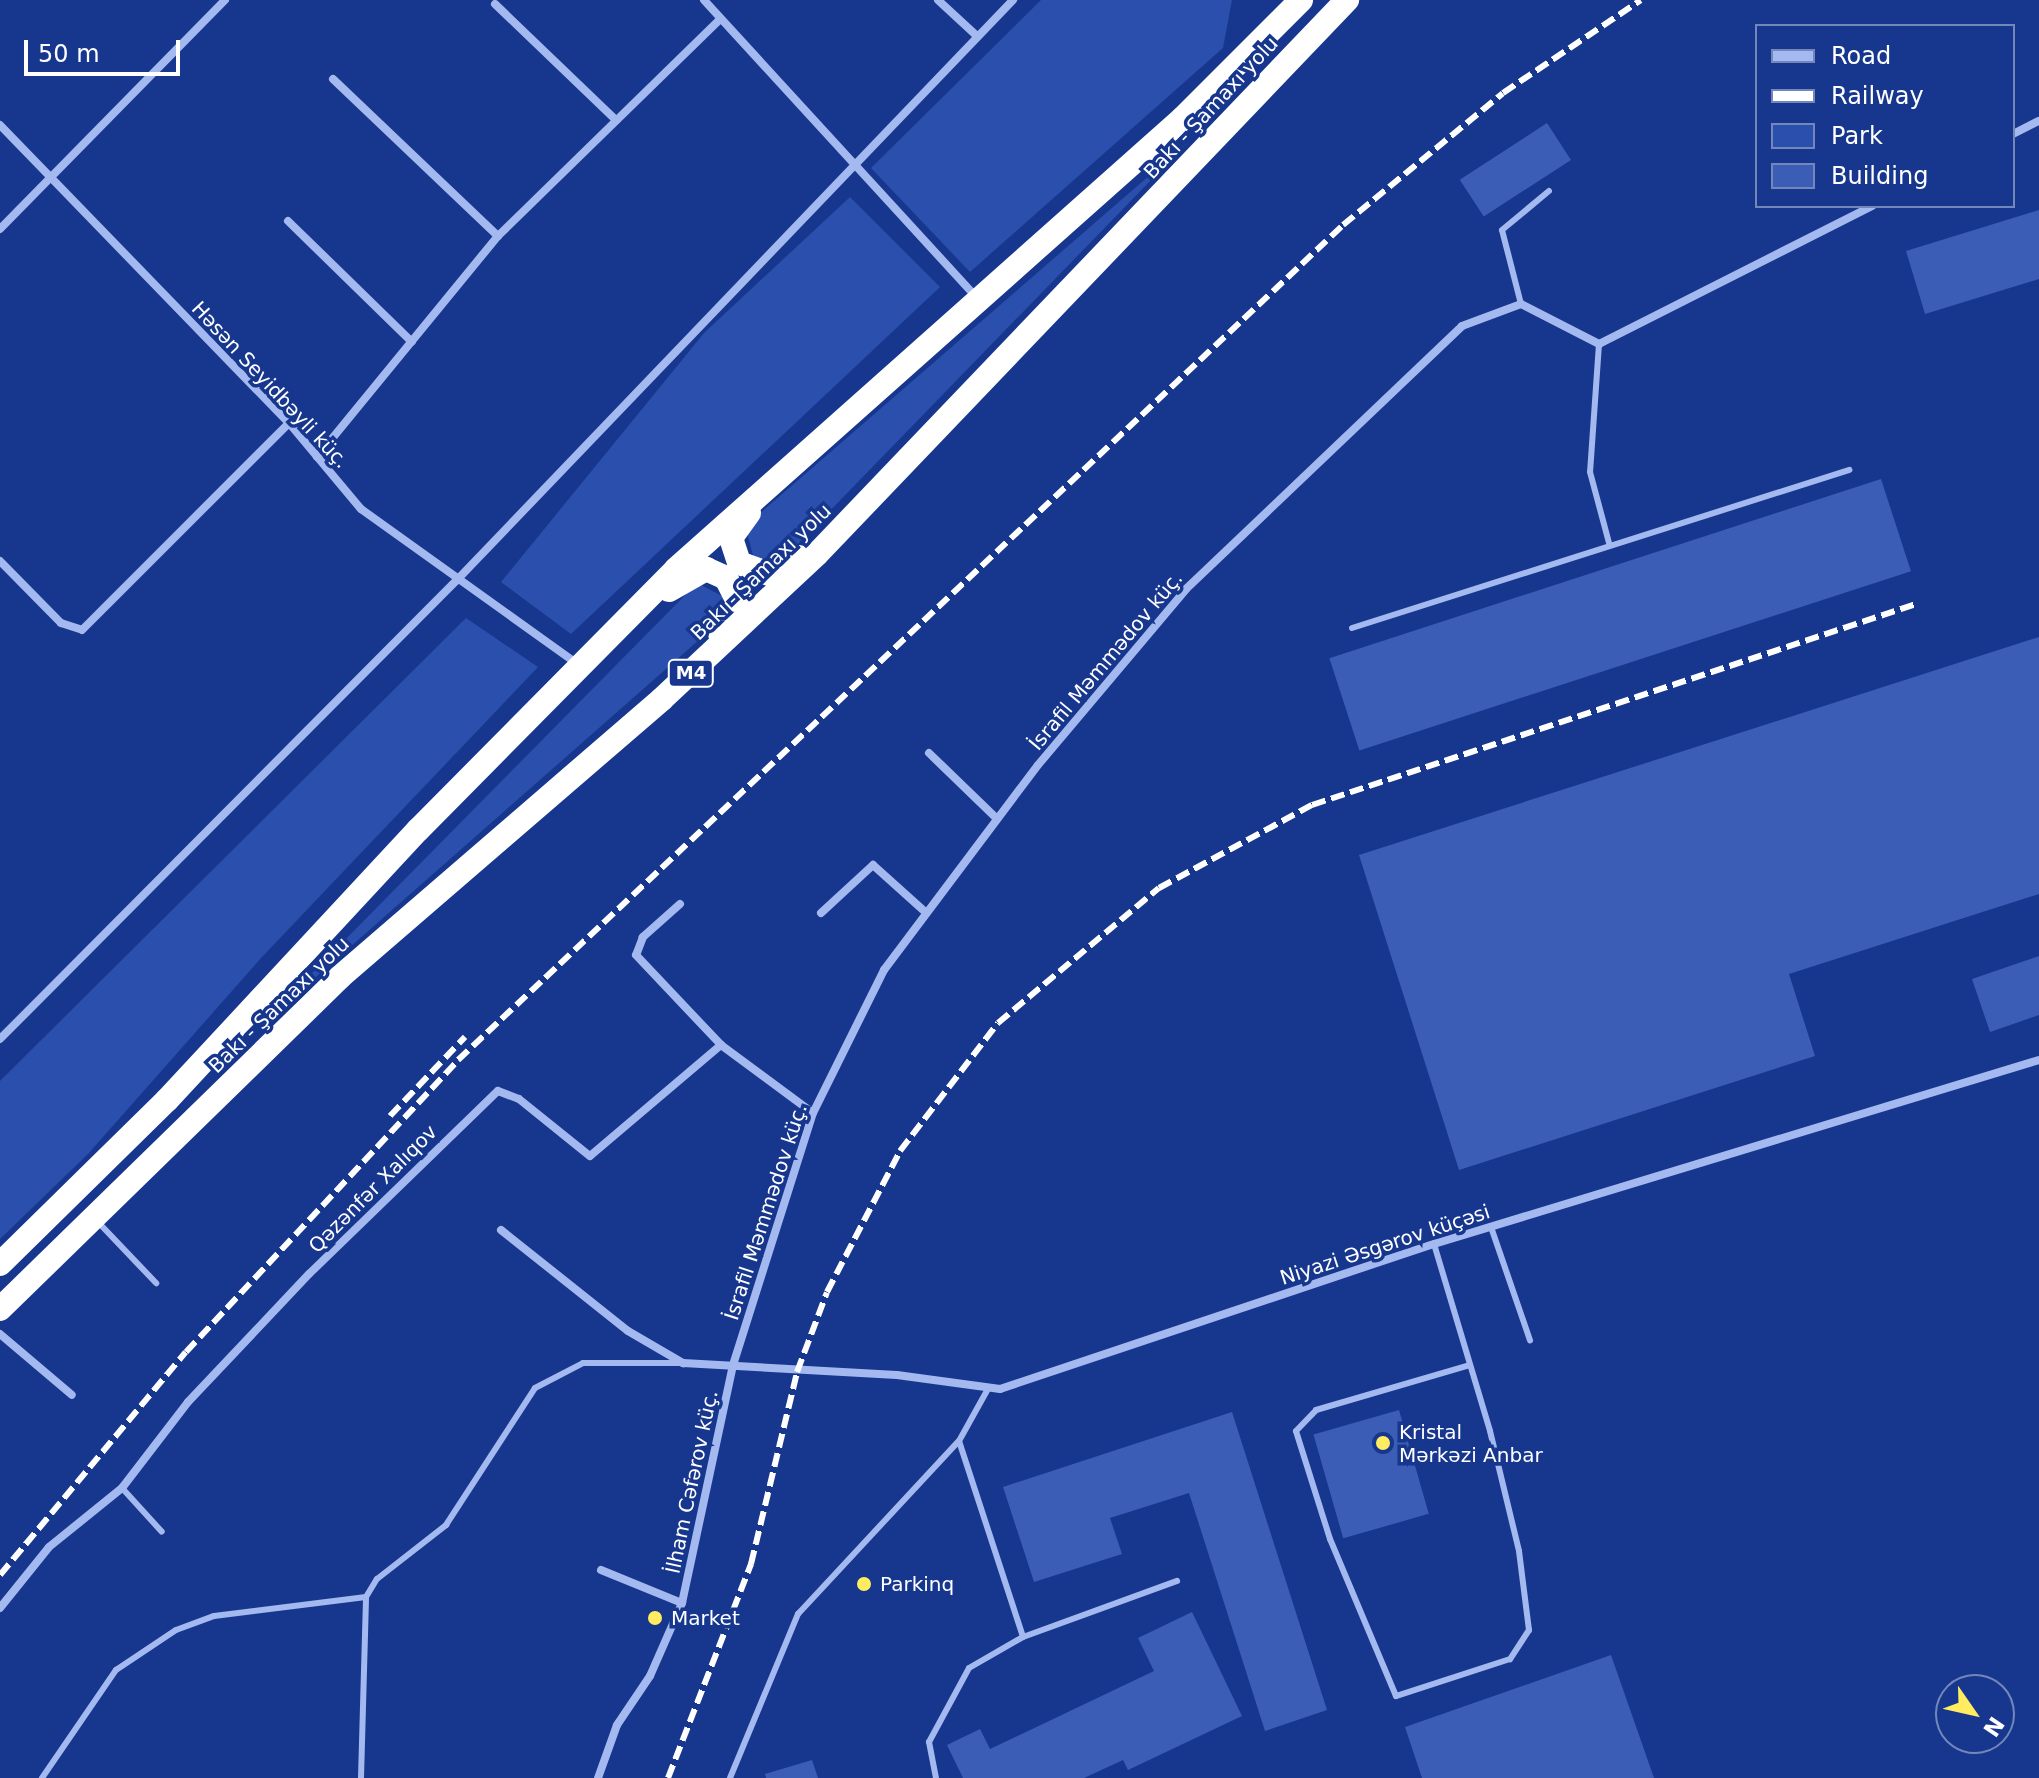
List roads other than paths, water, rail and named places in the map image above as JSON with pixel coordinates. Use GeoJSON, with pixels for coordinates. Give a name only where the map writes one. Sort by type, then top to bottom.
{"type":"FeatureCollection","features":[{"type":"Feature","properties":{"kind":"highway","name":"Bakı - Şamaxı yolu"},"geometry":{"type":"LineString","coordinates":[[0,1264],[167,1100],[604,641],[833,424],[1183,118],[1301,0]]}},
{"type":"Feature","properties":{"kind":"highway","name":"Bakı - Şamaxı yolu"},"geometry":{"type":"LineString","coordinates":[[0,1309],[340,977],[662,699],[882,486],[1347,0]]}},
{"type":"Feature","properties":{"kind":"highway"},"geometry":{"type":"LineString","coordinates":[[833,424],[736,527],[731,538],[739,563],[758,575],[780,571],[882,486]]}},
{"type":"Feature","properties":{"kind":"highway"},"geometry":{"type":"LineString","coordinates":[[604,641],[696,572],[726,578],[739,603],[734,616],[662,699]]}},
{"type":"Feature","properties":{"kind":"street"},"geometry":{"type":"LineString","coordinates":[[0,229],[225,0]]}},
{"type":"Feature","properties":{"kind":"street"},"geometry":{"type":"LineString","coordinates":[[704,0],[852,166],[977,299]]}},
{"type":"Feature","properties":{"kind":"street"},"geometry":{"type":"LineString","coordinates":[[938,0],[977,36]]}},
{"type":"Feature","properties":{"kind":"street"},"geometry":{"type":"LineString","coordinates":[[0,1039],[456,581],[1013,0]]}},
{"type":"Feature","properties":{"kind":"street"},"geometry":{"type":"LineString","coordinates":[[495,4],[616,120]]}},
{"type":"Feature","properties":{"kind":"street"},"geometry":{"type":"LineString","coordinates":[[317,457],[498,236],[719,20]]}},
{"type":"Feature","properties":{"kind":"street"},"geometry":{"type":"LineString","coordinates":[[333,79],[498,236]]}},
{"type":"Feature","properties":{"kind":"street"},"geometry":{"type":"LineString","coordinates":[[2015,133],[2039,121]]}},
{"type":"Feature","properties":{"kind":"street","name":"Həsən Seyidbəyli küç."},"geometry":{"type":"LineString","coordinates":[[0,125],[289,423],[373,521],[580,666]]}},
{"type":"Feature","properties":{"kind":"street"},"geometry":{"type":"LineString","coordinates":[[1521,304],[1599,344],[1868,208]]}},
{"type":"Feature","properties":{"kind":"street"},"geometry":{"type":"LineString","coordinates":[[288,221],[412,342]]}},
{"type":"Feature","properties":{"kind":"street","name":"İsrafil Məmmədov küç."},"geometry":{"type":"LineString","coordinates":[[733,1365],[813,1113],[853,1024],[923,910],[1186,589],[1462,326],[1521,304]]}},
{"type":"Feature","properties":{"kind":"street"},"geometry":{"type":"LineString","coordinates":[[0,561],[61,623],[82,630],[289,423]]}},
{"type":"Feature","properties":{"kind":"street"},"geometry":{"type":"LineString","coordinates":[[929,753],[996,818]]}},
{"type":"Feature","properties":{"kind":"street"},"geometry":{"type":"LineString","coordinates":[[821,913],[873,865],[923,910]]}},
{"type":"Feature","properties":{"kind":"street"},"geometry":{"type":"LineString","coordinates":[[680,904],[643,937],[636,955],[721,1045],[813,1113]]}},
{"type":"Feature","properties":{"kind":"street","name":"Qəzənfər Xalıqov"},"geometry":{"type":"LineString","coordinates":[[0,1608],[49,1547],[122,1488],[230,1357],[489,1098],[509,1091],[590,1156],[721,1045]]}},
{"type":"Feature","properties":{"kind":"street","name":"Niyazi Əsgərov küçəsi"},"geometry":{"type":"LineString","coordinates":[[683,1363],[988,1389],[1434,1244],[2039,1060]]}},
{"type":"Feature","properties":{"kind":"street"},"geometry":{"type":"LineString","coordinates":[[501,1230],[628,1331],[683,1363]]}},
{"type":"Feature","properties":{"kind":"street"},"geometry":{"type":"LineString","coordinates":[[0,1334],[72,1395]]}},
{"type":"Feature","properties":{"kind":"street","name":"İlham Cəfərov küç."},"geometry":{"type":"LineString","coordinates":[[598,1778],[617,1725],[650,1676],[682,1603],[733,1365]]}},
{"type":"Feature","properties":{"kind":"street"},"geometry":{"type":"LineString","coordinates":[[601,1570],[682,1603]]}},
{"type":"Feature","properties":{"kind":"lane"},"geometry":{"type":"LineString","coordinates":[[1521,304],[1502,230],[1549,191]]}},
{"type":"Feature","properties":{"kind":"lane"},"geometry":{"type":"LineString","coordinates":[[1599,344],[1590,472],[1609,543]]}},
{"type":"Feature","properties":{"kind":"lane"},"geometry":{"type":"LineString","coordinates":[[1352,628],[1609,543],[1849,470]]}},
{"type":"Feature","properties":{"kind":"lane"},"geometry":{"type":"LineString","coordinates":[[95,1219],[156,1283]]}},
{"type":"Feature","properties":{"kind":"lane"},"geometry":{"type":"LineString","coordinates":[[1491,1227],[1530,1340]]}},
{"type":"Feature","properties":{"kind":"lane"},"geometry":{"type":"LineString","coordinates":[[1434,1244],[1470,1365],[1519,1551],[1526,1645],[1510,1659],[1396,1696],[1330,1539],[1296,1431],[1316,1410],[1470,1365]]}},
{"type":"Feature","properties":{"kind":"lane"},"geometry":{"type":"LineString","coordinates":[[361,1778],[366,1597],[398,1560],[446,1525],[535,1388],[583,1363],[683,1363]]}},
{"type":"Feature","properties":{"kind":"lane"},"geometry":{"type":"LineString","coordinates":[[730,1778],[798,1614],[959,1441],[988,1389]]}},
{"type":"Feature","properties":{"kind":"lane"},"geometry":{"type":"LineString","coordinates":[[959,1441],[1023,1637]]}},
{"type":"Feature","properties":{"kind":"lane"},"geometry":{"type":"LineString","coordinates":[[122,1488],[162,1532]]}},
{"type":"Feature","properties":{"kind":"lane"},"geometry":{"type":"LineString","coordinates":[[936,1778],[929,1742],[951,1690],[969,1668],[1023,1637],[1177,1581]]}},
{"type":"Feature","properties":{"kind":"lane"},"geometry":{"type":"LineString","coordinates":[[42,1778],[116,1670],[176,1630],[214,1616],[366,1597]]}},
{"type":"Feature","properties":{"kind":"railway"},"geometry":{"type":"LineString","coordinates":[[0,1575],[186,1352],[458,1060],[1343,225],[1503,93],[1641,0]]}},
{"type":"Feature","properties":{"kind":"railway"},"geometry":{"type":"LineString","coordinates":[[668,1778],[751,1564],[797,1372],[827,1292],[900,1151],[998,1023],[1159,888],[1312,805],[1916,604]]}},
{"type":"Feature","properties":{"kind":"railway"},"geometry":{"type":"LineString","coordinates":[[390,1116],[465,1037]]}},
{"type":"Feature","properties":{"kind":"place","name":"Kristal Mərkəzi Anbar"},"geometry":{"type":"Point","coordinates":[1383,1443]}},
{"type":"Feature","properties":{"kind":"place","name":"Parkinq"},"geometry":{"type":"Point","coordinates":[864,1584]}},
{"type":"Feature","properties":{"kind":"place","name":"Market"},"geometry":{"type":"Point","coordinates":[655,1618]}}]}
